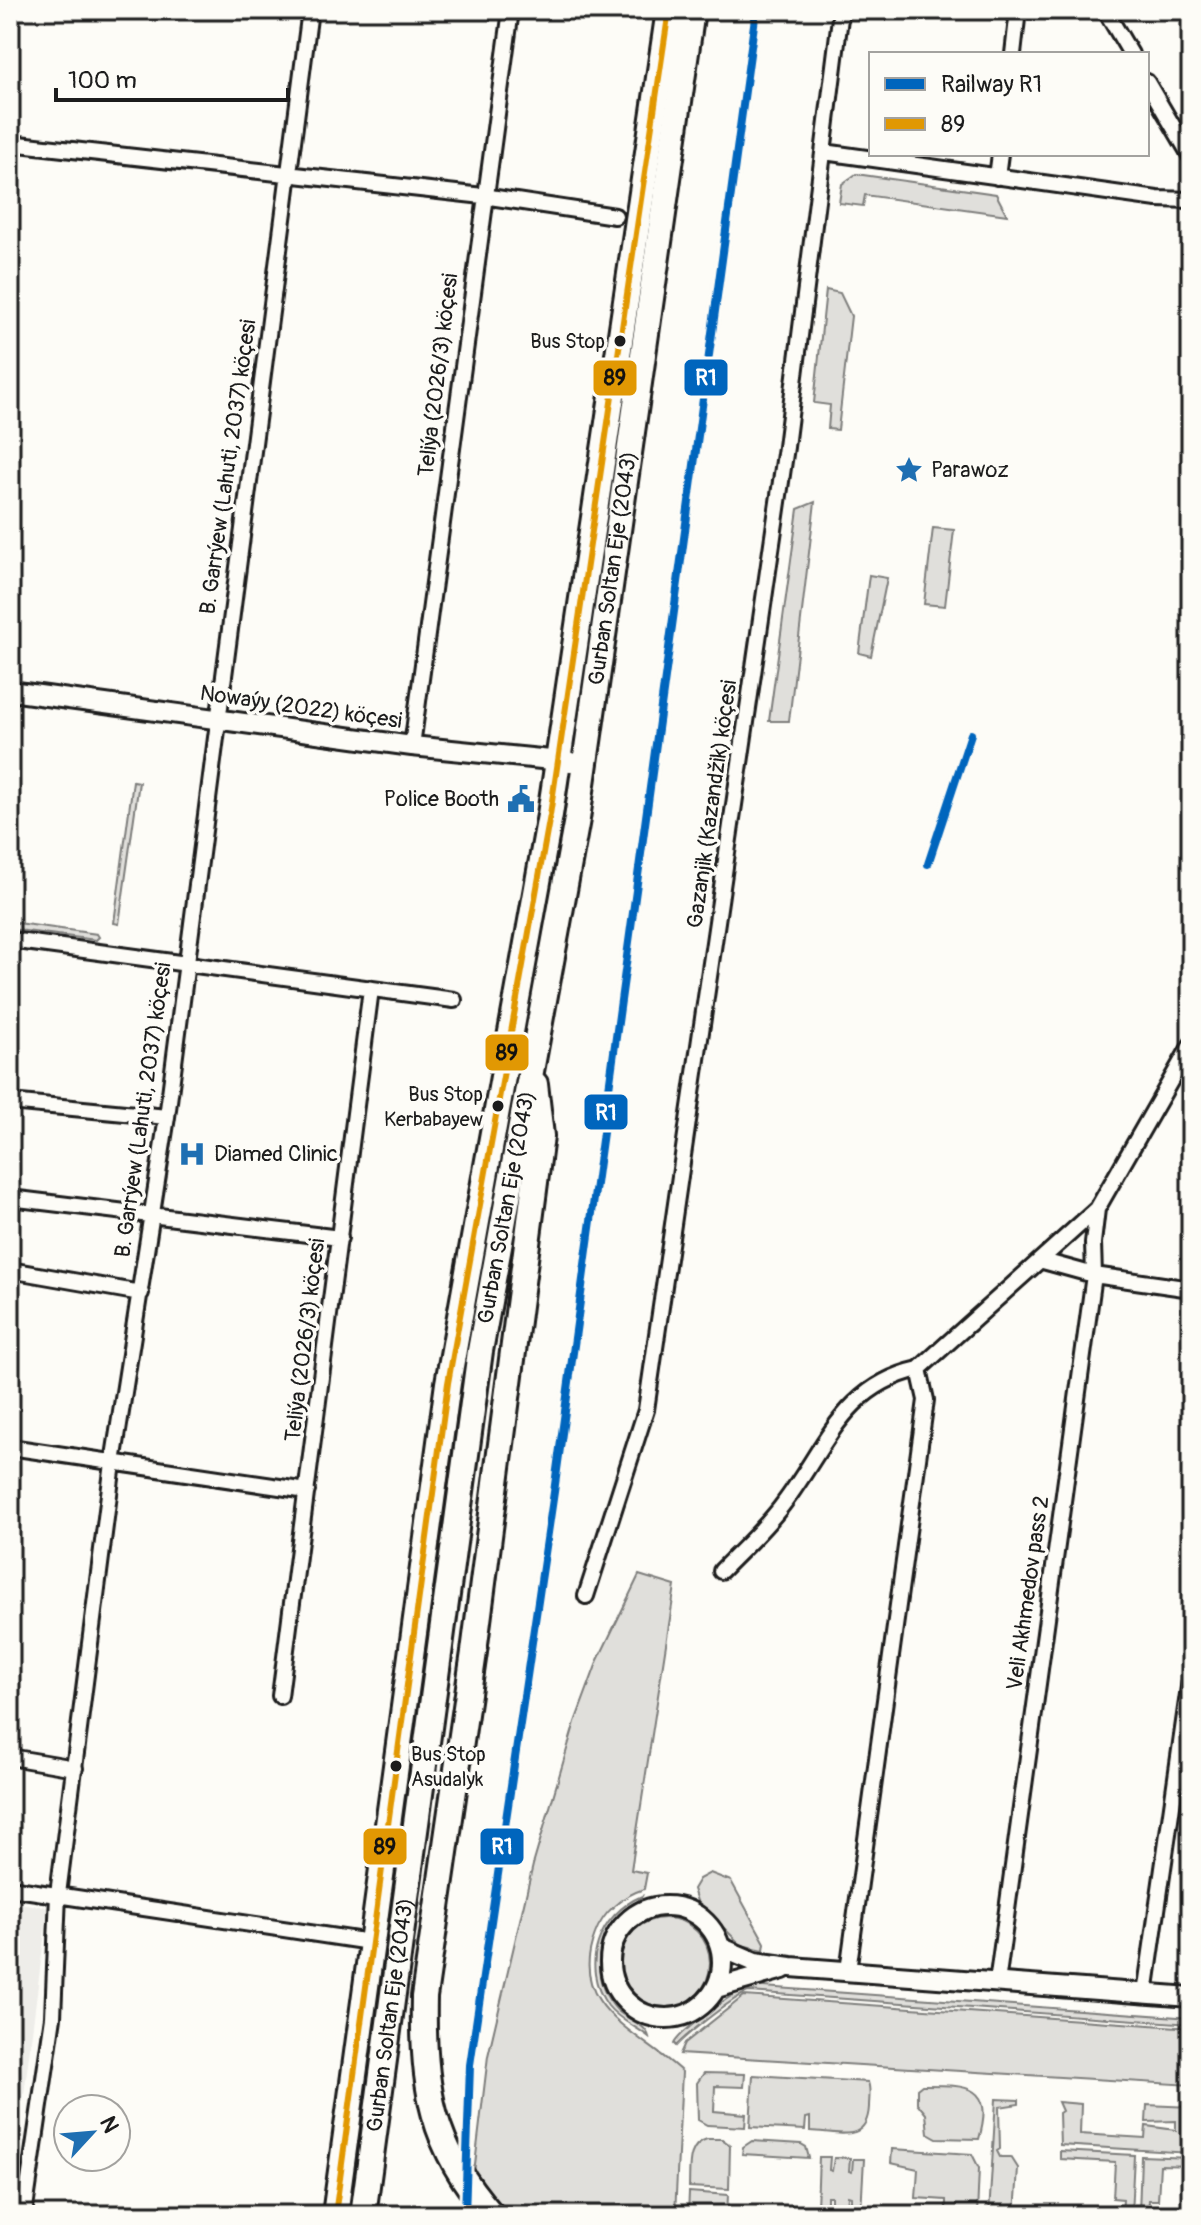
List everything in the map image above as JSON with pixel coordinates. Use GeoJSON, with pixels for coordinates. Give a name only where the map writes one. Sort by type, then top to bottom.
{"type":"FeatureCollection","features":[{"type":"Feature","properties":{"kind":"highway","name":"Gurban Soltan Eje (2043)"},"geometry":{"type":"LineString","coordinates":[[335,2215],[448,1383],[559,761],[669,10]]}},
{"type":"Feature","properties":{"kind":"highway","name":"Gurban Soltan Eje (2043)"},"geometry":{"type":"LineString","coordinates":[[363,2215],[480,1351],[585,764],[692,10]]}},
{"type":"Feature","properties":{"kind":"highway"},"geometry":{"type":"LineString","coordinates":[[492,2215],[465,2185],[443,2143],[428,2097],[423,2052],[424,1997],[474,1652],[541,1136],[532,1058]]}},
{"type":"Feature","properties":{"kind":"street","name":"B. Garrýew (Lahuti, 2037) köçesi"},"geometry":{"type":"LineString","coordinates":[[24,2215],[53,2017],[58,1894],[113,1463],[167,1117],[310,10]]}},
{"type":"Feature","properties":{"kind":"street","name":"Teliýa (2026/3) köçesi"},"geometry":{"type":"LineString","coordinates":[[412,746],[483,196],[511,10]]}},
{"type":"Feature","properties":{"kind":"street","name":"Gazanjik (Kazandžik) köçesi"},"geometry":{"type":"LineString","coordinates":[[586,1596],[646,1410],[783,463],[841,10]]}},
{"type":"Feature","properties":{"kind":"street"},"geometry":{"type":"LineString","coordinates":[[1013,52],[1018,10]]}},
{"type":"Feature","properties":{"kind":"street"},"geometry":{"type":"LineString","coordinates":[[1105,10],[1130,52]]}},
{"type":"Feature","properties":{"kind":"street"},"geometry":{"type":"LineString","coordinates":[[1149,85],[1191,157]]}},
{"type":"Feature","properties":{"kind":"street"},"geometry":{"type":"LineString","coordinates":[[10,143],[483,196],[615,216]]}},
{"type":"Feature","properties":{"kind":"street"},"geometry":{"type":"LineString","coordinates":[[824,152],[1157,199],[1191,200]]}},
{"type":"Feature","properties":{"kind":"street"},"geometry":{"type":"LineString","coordinates":[[997,177],[1000,156]]}},
{"type":"Feature","properties":{"kind":"street","name":"Nowaýy (2022) köçesi"},"geometry":{"type":"LineString","coordinates":[[10,691],[412,746],[585,764]]}},
{"type":"Feature","properties":{"kind":"street"},"geometry":{"type":"LineString","coordinates":[[10,940],[454,1000]]}},
{"type":"Feature","properties":{"kind":"street","name":"Teliýa (2026/3) köçesi"},"geometry":{"type":"LineString","coordinates":[[280,1696],[371,989]]}},
{"type":"Feature","properties":{"kind":"street"},"geometry":{"type":"LineString","coordinates":[[721,1571],[782,1507],[852,1405],[880,1380],[919,1369],[1043,1261],[1097,1209],[1191,1045]]}},
{"type":"Feature","properties":{"kind":"street"},"geometry":{"type":"LineString","coordinates":[[10,1102],[167,1117]]}},
{"type":"Feature","properties":{"kind":"street"},"geometry":{"type":"LineString","coordinates":[[10,1198],[340,1238]]}},
{"type":"Feature","properties":{"kind":"street","name":"Veli Akhmedov pass 2"},"geometry":{"type":"LineString","coordinates":[[997,1983],[1094,1275],[1093,1243],[1097,1209]]}},
{"type":"Feature","properties":{"kind":"street"},"geometry":{"type":"LineString","coordinates":[[1043,1261],[1094,1275],[1191,1289]]}},
{"type":"Feature","properties":{"kind":"street"},"geometry":{"type":"LineString","coordinates":[[10,1270],[141,1293]]}},
{"type":"Feature","properties":{"kind":"street"},"geometry":{"type":"LineString","coordinates":[[848,1971],[926,1400],[919,1369]]}},
{"type":"Feature","properties":{"kind":"street"},"geometry":{"type":"LineString","coordinates":[[10,1447],[307,1491]]}},
{"type":"Feature","properties":{"kind":"street"},"geometry":{"type":"LineString","coordinates":[[1145,1994],[1191,1673]]}},
{"type":"Feature","properties":{"kind":"street"},"geometry":{"type":"LineString","coordinates":[[10,1757],[75,1768]]}},
{"type":"Feature","properties":{"kind":"street"},"geometry":{"type":"LineString","coordinates":[[10,1888],[370,1942]]}},
{"type":"Feature","properties":{"kind":"street"},"geometry":{"type":"LineString","coordinates":[[666,1906],[696,1915],[711,1929],[720,1947],[722,1968],[716,1988],[695,2010],[676,2018],[655,2017],[636,2010],[621,1996],[612,1977],[610,1956],[616,1937],[628,1920],[646,1910],[666,1906]]}},
{"type":"Feature","properties":{"kind":"street"},"geometry":{"type":"LineString","coordinates":[[720,1947],[755,1962],[791,1967],[1191,1997]]}},
{"type":"Feature","properties":{"kind":"street"},"geometry":{"type":"LineString","coordinates":[[716,1988],[791,1967]]}},
{"type":"Feature","properties":{"kind":"shaded area"},"geometry":{"type":"Polygon","coordinates":[[[856,174],[996,194],[1007,215],[865,195],[863,206],[839,203],[842,184],[856,174]]]}},
{"type":"Feature","properties":{"kind":"shaded area"},"geometry":{"type":"Polygon","coordinates":[[[826,290],[840,293],[851,316],[838,430],[828,429],[830,405],[814,403],[826,290]]]}},
{"type":"Feature","properties":{"kind":"shaded area"},"geometry":{"type":"Polygon","coordinates":[[[815,502],[789,721],[769,721],[798,509],[815,502]]]}},
{"type":"Feature","properties":{"kind":"shaded area"},"geometry":{"type":"Polygon","coordinates":[[[933,528],[954,530],[945,606],[924,604],[933,528]]]}},
{"type":"Feature","properties":{"kind":"shaded area"},"geometry":{"type":"Polygon","coordinates":[[[869,575],[887,578],[871,656],[859,653],[869,575]]]}},
{"type":"Feature","properties":{"kind":"shaded area"},"geometry":{"type":"Polygon","coordinates":[[[133,781],[139,782],[119,924],[114,923],[133,781]]]}},
{"type":"Feature","properties":{"kind":"shaded area"},"geometry":{"type":"Polygon","coordinates":[[[10,922],[97,934],[99,937],[96,940],[10,929],[10,922]]]}},
{"type":"Feature","properties":{"kind":"shaded area"},"geometry":{"type":"Polygon","coordinates":[[[639,1575],[675,1586],[631,1870],[647,1873],[644,1889],[628,1896],[608,1912],[595,1934],[589,1960],[590,1981],[599,2000],[612,2016],[682,2072],[675,2215],[469,2215],[488,2056],[533,1865],[575,1722],[598,1660],[639,1575]]]}},
{"type":"Feature","properties":{"kind":"shaded area"},"geometry":{"type":"Polygon","coordinates":[[[710,1873],[731,1881],[765,1943],[764,1950],[741,1945],[697,1901],[693,1889],[699,1879],[710,1873]]]}},
{"type":"Feature","properties":{"kind":"shaded area"},"geometry":{"type":"Polygon","coordinates":[[[642,1896],[610,1925],[600,1949],[599,1962],[603,1987],[609,1999],[617,2010],[644,2028],[649,2037],[612,2011],[599,1991],[595,1974],[598,1943],[605,1928],[614,1915],[642,1896]]]}},
{"type":"Feature","properties":{"kind":"shaded area"},"geometry":{"type":"Polygon","coordinates":[[[10,1902],[48,1907],[23,2102],[10,2100],[10,1902]]]}},
{"type":"Feature","properties":{"kind":"shaded area"},"geometry":{"type":"Polygon","coordinates":[[[665,1918],[682,1921],[697,1931],[707,1946],[710,1963],[707,1980],[697,1995],[682,2005],[665,2008],[648,2005],[633,1995],[623,1980],[620,1963],[623,1946],[633,1931],[648,1921],[665,1918]]]}},
{"type":"Feature","properties":{"kind":"shaded area"},"geometry":{"type":"Polygon","coordinates":[[[750,1986],[1191,2018],[1191,2024],[750,1992],[724,2006],[676,2046],[674,2044],[709,2012],[750,1986]]]}},
{"type":"Feature","properties":{"kind":"shaded area"},"geometry":{"type":"Polygon","coordinates":[[[744,1996],[1191,2028],[1191,2085],[680,2054],[685,2043],[744,1996]]]}},
{"type":"Feature","properties":{"kind":"shaded area"},"geometry":{"type":"Polygon","coordinates":[[[704,2073],[745,2074],[744,2087],[715,2086],[714,2111],[746,2114],[745,2127],[707,2125],[698,2120],[697,2083],[704,2073]]]}},
{"type":"Feature","properties":{"kind":"shaded area"},"geometry":{"type":"Polygon","coordinates":[[[753,2075],[868,2082],[867,2119],[857,2131],[840,2134],[810,2131],[810,2117],[806,2118],[805,2130],[750,2127],[753,2075]]]}},
{"type":"Feature","properties":{"kind":"shaded area"},"geometry":{"type":"Polygon","coordinates":[[[922,2085],[952,2086],[973,2091],[983,2107],[979,2139],[937,2138],[928,2133],[926,2114],[917,2103],[917,2089],[922,2085]]]}},
{"type":"Feature","properties":{"kind":"shaded area"},"geometry":{"type":"Polygon","coordinates":[[[996,2099],[1019,2100],[1019,2104],[999,2107],[1000,2149],[997,2151],[1000,2157],[1011,2157],[1018,2168],[1015,2215],[989,2215],[996,2099]]]}},
{"type":"Feature","properties":{"kind":"shaded area"},"geometry":{"type":"Polygon","coordinates":[[[1058,2102],[1081,2104],[1080,2134],[1145,2138],[1146,2126],[1176,2130],[1176,2121],[1146,2122],[1147,2105],[1191,2107],[1191,2153],[1060,2145],[1059,2113],[1062,2111],[1058,2102]]]}},
{"type":"Feature","properties":{"kind":"shaded area"},"geometry":{"type":"Polygon","coordinates":[[[707,2139],[722,2139],[730,2145],[729,2189],[689,2187],[692,2152],[695,2146],[707,2139]]]}},
{"type":"Feature","properties":{"kind":"shaded area"},"geometry":{"type":"Polygon","coordinates":[[[752,2141],[801,2144],[806,2147],[809,2158],[742,2154],[743,2147],[752,2141]]]}},
{"type":"Feature","properties":{"kind":"shaded area"},"geometry":{"type":"Polygon","coordinates":[[[892,2149],[972,2154],[979,2168],[977,2215],[950,2215],[950,2211],[946,2211],[946,2200],[916,2198],[918,2169],[891,2163],[892,2149]]]}},
{"type":"Feature","properties":{"kind":"shaded area"},"geometry":{"type":"Polygon","coordinates":[[[1060,2151],[1134,2155],[1131,2215],[1122,2215],[1123,2199],[1113,2198],[1115,2162],[1060,2159],[1060,2151]]]}},
{"type":"Feature","properties":{"kind":"shaded area"},"geometry":{"type":"Polygon","coordinates":[[[1141,2156],[1191,2158],[1191,2166],[1160,2165],[1158,2200],[1149,2200],[1148,2215],[1139,2215],[1141,2156]]]}},
{"type":"Feature","properties":{"kind":"shaded area"},"geometry":{"type":"Polygon","coordinates":[[[819,2157],[830,2157],[829,2170],[832,2171],[834,2157],[850,2158],[849,2171],[852,2172],[853,2159],[864,2159],[861,2211],[851,2210],[851,2197],[848,2196],[847,2210],[831,2209],[831,2196],[827,2196],[827,2209],[817,2208],[819,2157]]]}},
{"type":"Feature","properties":{"kind":"shaded area"},"geometry":{"type":"Polygon","coordinates":[[[689,2192],[728,2195],[727,2215],[688,2215],[689,2192]]]}},
{"type":"Feature","properties":{"kind":"rail line","name":"R1"},"geometry":{"type":"LineString","coordinates":[[465,2215],[470,2065],[554,1492],[756,10]]}},
{"type":"Feature","properties":{"kind":"rail line","name":"R1"},"geometry":{"type":"LineString","coordinates":[[928,864],[971,734]]}},
{"type":"Feature","properties":{"kind":"transit line","name":"89"},"geometry":{"type":"LineString","coordinates":[[335,2215],[448,1383],[550,815],[669,10]]}},
{"type":"Feature","properties":{"kind":"place","name":"Bus Stop"},"geometry":{"type":"Point","coordinates":[620,341]}},
{"type":"Feature","properties":{"kind":"place","name":"Parawoz"},"geometry":{"type":"Point","coordinates":[909,470]}},
{"type":"Feature","properties":{"kind":"place","name":"Police Booth"},"geometry":{"type":"Point","coordinates":[521,799]}},
{"type":"Feature","properties":{"kind":"place","name":"Bus Stop Kerbabayew"},"geometry":{"type":"Point","coordinates":[498,1106]}},
{"type":"Feature","properties":{"kind":"place","name":"Diamed Clinic"},"geometry":{"type":"Point","coordinates":[192,1154]}},
{"type":"Feature","properties":{"kind":"place","name":"Bus Stop Asudalyk"},"geometry":{"type":"Point","coordinates":[396,1766]}}]}
